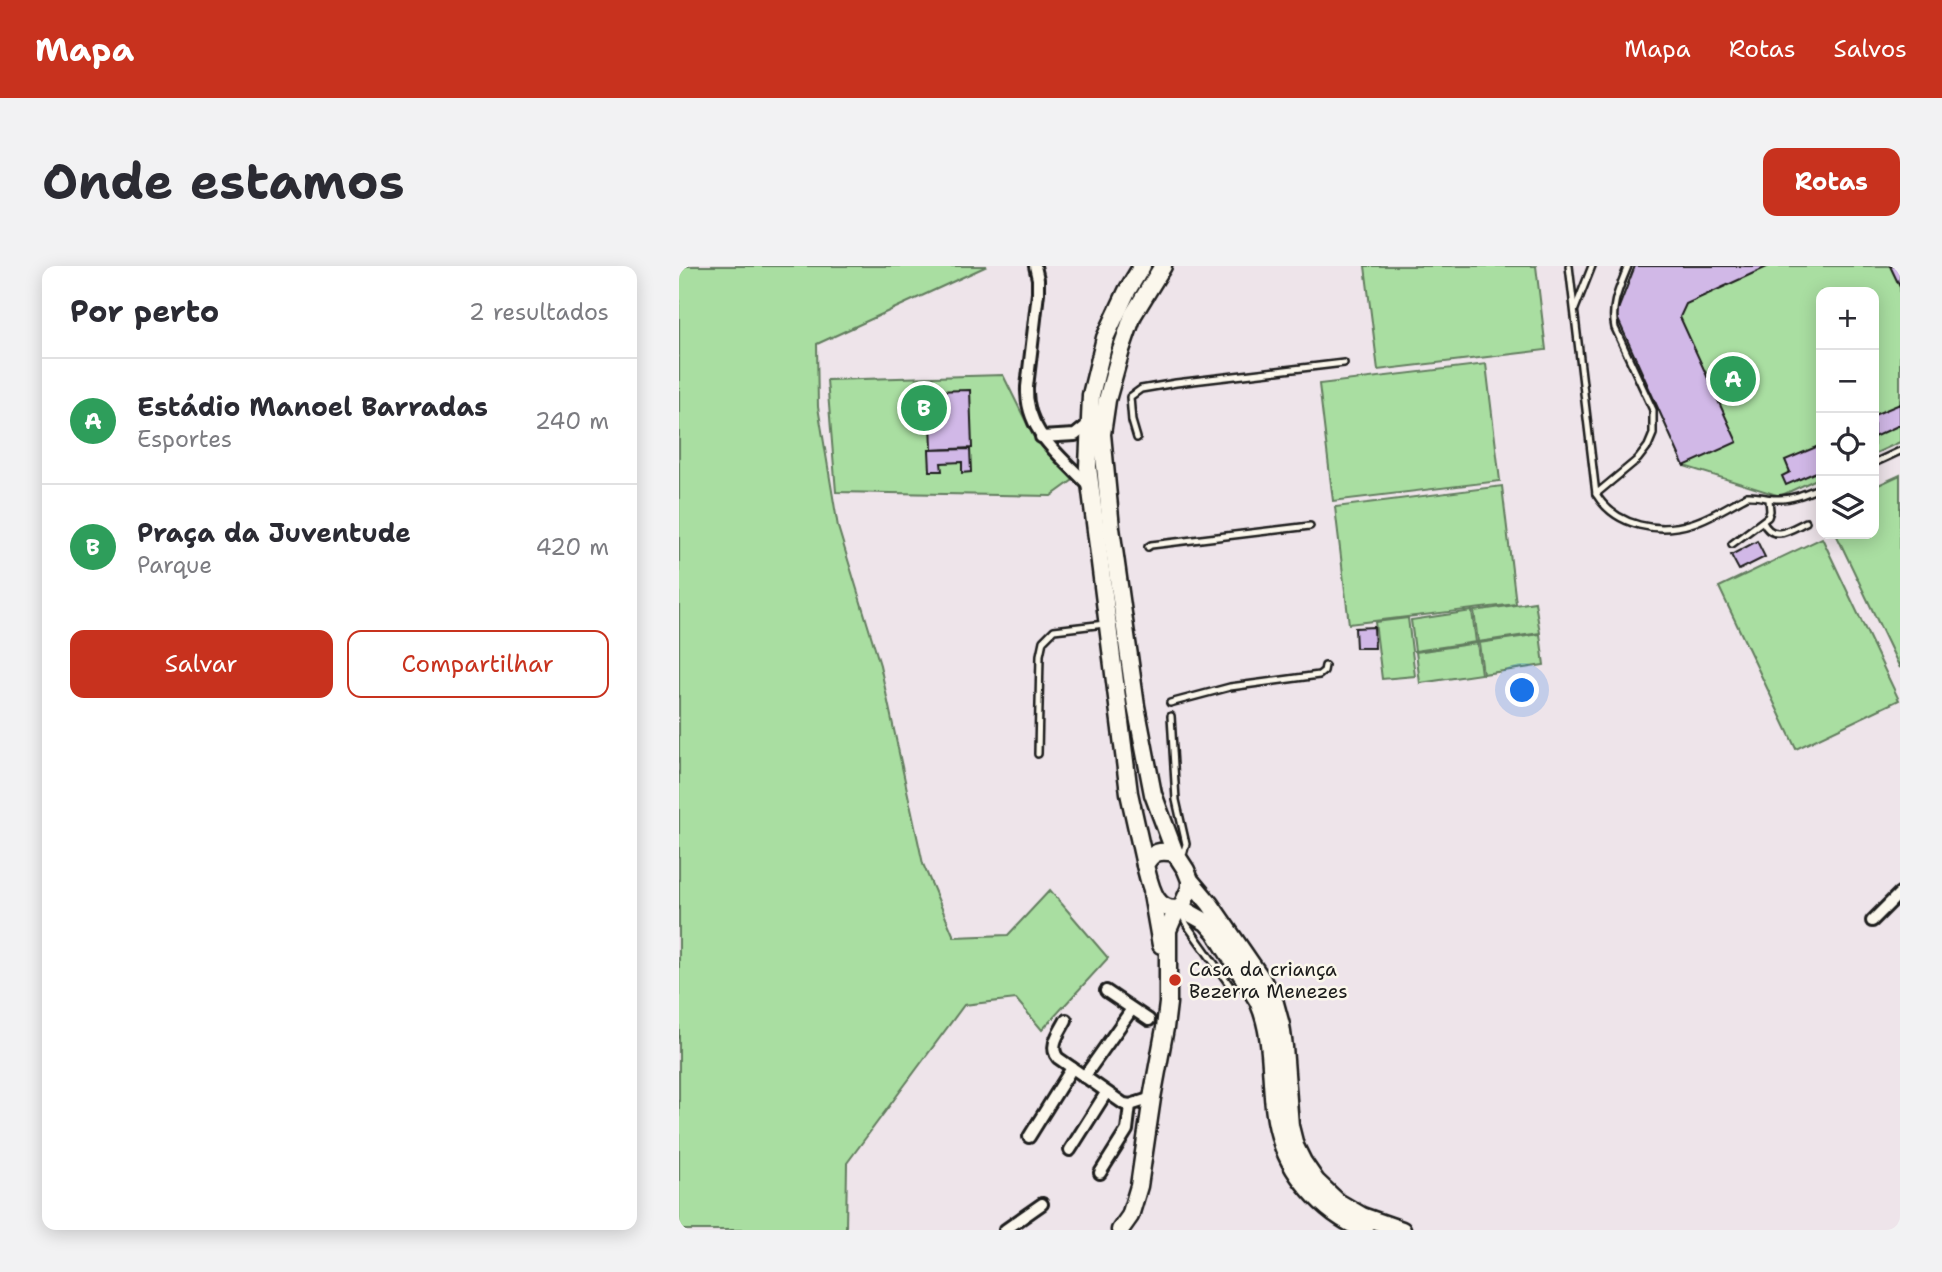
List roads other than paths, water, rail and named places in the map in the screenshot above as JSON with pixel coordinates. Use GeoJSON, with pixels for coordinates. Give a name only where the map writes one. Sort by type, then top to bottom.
{"type":"FeatureCollection","features":[{"type":"Feature","properties":{"kind":"main road"},"geometry":{"type":"LineString","coordinates":[[1142,266],[1105,338],[1091,395],[1088,467],[1131,803],[1167,967]]}},
{"type":"Feature","properties":{"kind":"main road"},"geometry":{"type":"LineString","coordinates":[[1163,266],[1133,315],[1107,400],[1102,434],[1111,528],[1136,706],[1153,794],[1190,880],[1217,914],[1275,1003],[1285,1047],[1290,1126],[1303,1162],[1316,1181],[1338,1202],[1362,1216],[1402,1230]]}},
{"type":"Feature","properties":{"kind":"main road"},"geometry":{"type":"LineString","coordinates":[[1145,865],[1150,857],[1163,850],[1178,857]]}},
{"type":"Feature","properties":{"kind":"main road"},"geometry":{"type":"LineString","coordinates":[[1121,1230],[1130,1216],[1139,1186],[1151,1098],[1165,1028],[1168,930],[1190,888],[1190,880]]}},
{"type":"Feature","properties":{"kind":"main road"},"geometry":{"type":"LineString","coordinates":[[1153,894],[1165,906],[1179,909],[1206,922],[1215,932],[1264,1013],[1271,1052],[1278,1133],[1289,1159],[1300,1179],[1333,1214],[1364,1230]]}},
{"type":"Feature","properties":{"kind":"street"},"geometry":{"type":"LineString","coordinates":[[1035,266],[1038,293],[1026,401],[1041,437],[1090,487]]}},
{"type":"Feature","properties":{"kind":"street"},"geometry":{"type":"LineString","coordinates":[[1041,437],[1075,435],[1090,423]]}},
{"type":"Feature","properties":{"kind":"street"},"geometry":{"type":"LineString","coordinates":[[1872,920],[1900,893]]}},
{"type":"Feature","properties":{"kind":"street"},"geometry":{"type":"LineString","coordinates":[[1105,991],[1149,1020]]}},
{"type":"Feature","properties":{"kind":"street"},"geometry":{"type":"LineString","coordinates":[[1084,1076],[1132,1009]]}},
{"type":"Feature","properties":{"kind":"street"},"geometry":{"type":"LineString","coordinates":[[1066,1020],[1053,1048],[1058,1058],[1124,1104],[1130,1105],[1151,1098]]}},
{"type":"Feature","properties":{"kind":"street"},"geometry":{"type":"LineString","coordinates":[[1029,1137],[1072,1068]]}},
{"type":"Feature","properties":{"kind":"street"},"geometry":{"type":"LineString","coordinates":[[1069,1150],[1106,1093]]}},
{"type":"Feature","properties":{"kind":"street"},"geometry":{"type":"LineString","coordinates":[[1100,1173],[1127,1130],[1130,1105]]}},
{"type":"Feature","properties":{"kind":"street"},"geometry":{"type":"LineString","coordinates":[[1005,1230],[1042,1204]]}},
{"type":"Feature","properties":{"kind":"lane"},"geometry":{"type":"LineString","coordinates":[[1569,266],[1597,494],[1607,509],[1619,518],[1638,524],[1678,527],[1697,522],[1747,496],[1778,499],[1816,489]]}},
{"type":"Feature","properties":{"kind":"lane"},"geometry":{"type":"LineString","coordinates":[[1574,312],[1592,266]]}},
{"type":"Feature","properties":{"kind":"lane"},"geometry":{"type":"LineString","coordinates":[[1597,494],[1638,459],[1653,434],[1653,411],[1615,328],[1612,314],[1628,266]]}},
{"type":"Feature","properties":{"kind":"lane"},"geometry":{"type":"LineString","coordinates":[[1137,438],[1130,397],[1141,389],[1199,379],[1344,362]]}},
{"type":"Feature","properties":{"kind":"lane"},"geometry":{"type":"LineString","coordinates":[[1879,461],[1900,451]]}},
{"type":"Feature","properties":{"kind":"lane"},"geometry":{"type":"LineString","coordinates":[[1732,544],[1763,522],[1770,511],[1769,499]]}},
{"type":"Feature","properties":{"kind":"lane"},"geometry":{"type":"LineString","coordinates":[[1763,522],[1766,529],[1775,534],[1806,522]]}},
{"type":"Feature","properties":{"kind":"lane"},"geometry":{"type":"LineString","coordinates":[[1148,547],[1310,526]]}},
{"type":"Feature","properties":{"kind":"lane"},"geometry":{"type":"LineString","coordinates":[[1038,754],[1040,655],[1043,641],[1054,631],[1108,623]]}},
{"type":"Feature","properties":{"kind":"lane"},"geometry":{"type":"LineString","coordinates":[[1170,702],[1230,687],[1319,675],[1325,666]]}},
{"type":"Feature","properties":{"kind":"lane"},"geometry":{"type":"LineString","coordinates":[[1171,716],[1176,800],[1187,844],[1178,857]]}},
{"type":"Feature","properties":{"kind":"lane"},"geometry":{"type":"LineString","coordinates":[[1179,909],[1187,925],[1231,987]]}},
{"type":"Feature","properties":{"kind":"place","name":"Estádio Manoel Barradas"},"geometry":{"type":"Point","coordinates":[1733,379]}},
{"type":"Feature","properties":{"kind":"place","name":"Praça da Juventude"},"geometry":{"type":"Point","coordinates":[924,408]}},
{"type":"Feature","properties":{"kind":"place","name":"Casa da criança Bezerra Menezes"},"geometry":{"type":"Point","coordinates":[1175,980]}}]}
